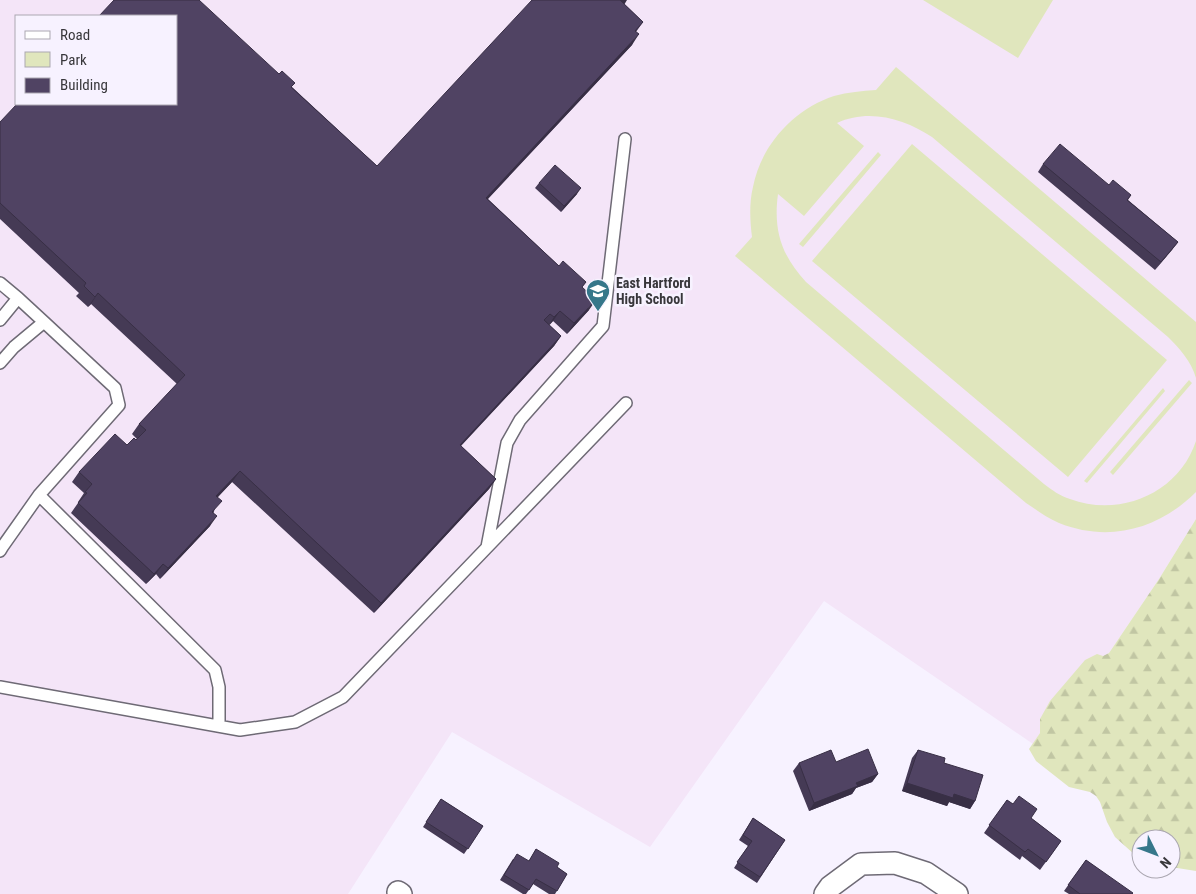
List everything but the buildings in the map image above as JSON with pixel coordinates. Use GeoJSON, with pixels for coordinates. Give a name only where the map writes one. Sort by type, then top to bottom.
{"type":"FeatureCollection","features":[{"type":"Feature","properties":{"kind":"street"},"geometry":{"type":"LineString","coordinates":[[825,894],[830,887],[861,864],[895,863],[926,872],[957,894]]}},
{"type":"Feature","properties":{"kind":"lane"},"geometry":{"type":"LineString","coordinates":[[488,547],[507,443],[520,420],[603,326],[625,139]]}},
{"type":"Feature","properties":{"kind":"lane"},"geometry":{"type":"LineString","coordinates":[[0,283],[115,388],[119,405],[39,495],[0,552]]}},
{"type":"Feature","properties":{"kind":"lane"},"geometry":{"type":"LineString","coordinates":[[0,320],[18,298]]}},
{"type":"Feature","properties":{"kind":"lane"},"geometry":{"type":"LineString","coordinates":[[0,363],[14,347],[44,322]]}},
{"type":"Feature","properties":{"kind":"lane"},"geometry":{"type":"LineString","coordinates":[[0,687],[240,730],[295,722],[342,697],[626,403]]}},
{"type":"Feature","properties":{"kind":"lane"},"geometry":{"type":"LineString","coordinates":[[39,495],[215,670],[219,687],[219,726]]}},
{"type":"Feature","properties":{"kind":"shaded area","name":"East Hartford High School"},"geometry":{"type":"Polygon","coordinates":[[[0,0],[1196,0],[1196,519],[1159,579],[1109,653],[1103,656],[1040,719],[1040,733],[1033,744],[824,601],[650,847],[452,732],[348,894],[0,894],[0,0]]]}},
{"type":"Feature","properties":{"kind":"green space"},"geometry":{"type":"Polygon","coordinates":[[[923,0],[1053,0],[1018,58],[923,0]]]}},
{"type":"Feature","properties":{"kind":"green space"},"geometry":{"type":"Polygon","coordinates":[[[896,67],[1196,322],[1196,378],[1188,361],[1168,337],[932,137],[899,121],[874,116],[862,116],[837,123],[864,146],[804,216],[778,194],[778,231],[785,252],[791,262],[806,282],[1044,484],[1063,496],[1089,504],[1108,505],[1127,503],[1145,497],[1162,487],[1176,475],[1188,459],[1196,441],[1196,492],[1182,505],[1150,523],[1115,532],[1096,532],[1078,529],[1059,523],[1046,516],[1026,503],[735,256],[752,237],[751,199],[757,172],[763,157],[781,131],[793,119],[819,102],[834,96],[876,90],[896,67]]]}},
{"type":"Feature","properties":{"kind":"green space"},"geometry":{"type":"Polygon","coordinates":[[[912,144],[1167,360],[1068,477],[812,261],[912,144]]]}},
{"type":"Feature","properties":{"kind":"green space"},"geometry":{"type":"Polygon","coordinates":[[[878,152],[881,155],[803,247],[799,244],[878,152]]]}},
{"type":"Feature","properties":{"kind":"green space"},"geometry":{"type":"Polygon","coordinates":[[[1189,380],[1192,383],[1113,475],[1110,472],[1189,380]]]}},
{"type":"Feature","properties":{"kind":"green space"},"geometry":{"type":"Polygon","coordinates":[[[1163,388],[1165,391],[1087,483],[1084,481],[1163,388]]]}},
{"type":"Feature","properties":{"kind":"green space"},"geometry":{"type":"Polygon","coordinates":[[[1196,519],[1196,871],[1181,869],[1181,829],[1131,829],[1131,851],[1115,837],[1096,796],[1090,792],[1069,787],[1036,761],[1029,749],[1040,733],[1040,719],[1050,701],[1085,660],[1097,654],[1103,656],[1109,653],[1159,579],[1196,519]]]}},
{"type":"Feature","properties":{"kind":"place","name":"East Hartford High School"},"geometry":{"type":"Point","coordinates":[598,312]}}]}
